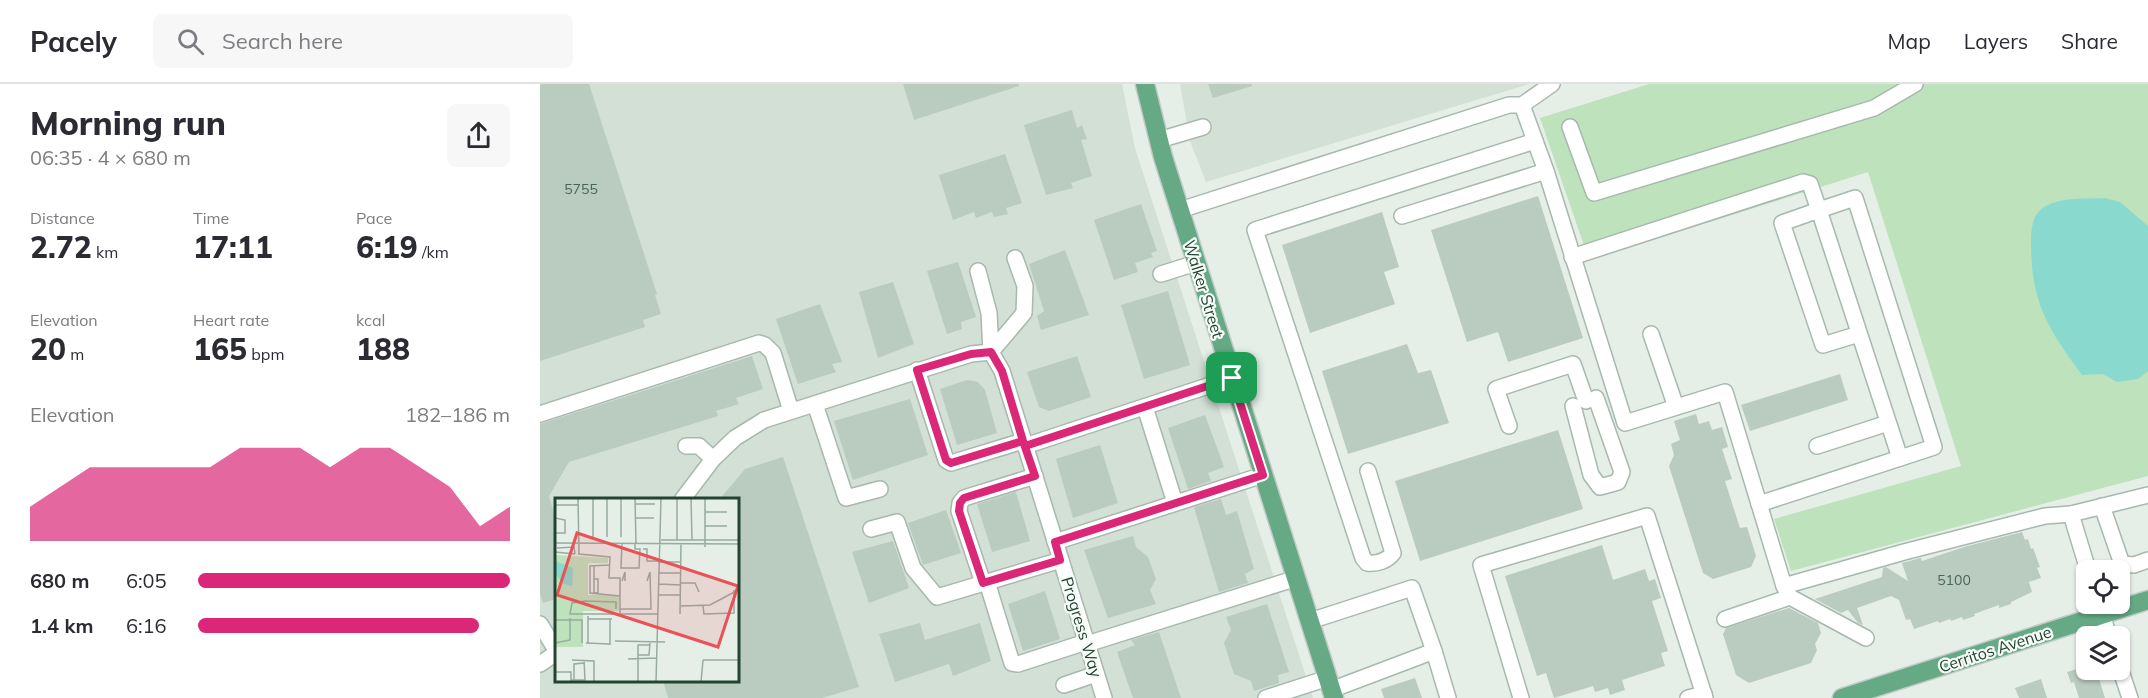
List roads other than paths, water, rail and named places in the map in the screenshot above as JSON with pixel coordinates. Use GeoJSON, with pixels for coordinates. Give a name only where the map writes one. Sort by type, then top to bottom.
{"type":"FeatureCollection","features":[{"type":"Feature","properties":{"kind":"main road","name":"Walker Street"},"geometry":{"type":"LineString","coordinates":[[1145,84],[1159,140],[1196,263],[1331,689]]}},
{"type":"Feature","properties":{"kind":"main road","name":"Cerritos Avenue"},"geometry":{"type":"LineString","coordinates":[[2130,603],[2148,600]]}},
{"type":"Feature","properties":{"kind":"main road","name":"Cerritos Avenue"},"geometry":{"type":"LineString","coordinates":[[1842,698],[2086,614]]}},
{"type":"Feature","properties":{"kind":"street"},"geometry":{"type":"LineString","coordinates":[[1180,210],[1509,105],[1522,105],[1552,84]]}},
{"type":"Feature","properties":{"kind":"street"},"geometry":{"type":"LineString","coordinates":[[1570,127],[1594,193],[1874,108],[1915,84]]}},
{"type":"Feature","properties":{"kind":"street"},"geometry":{"type":"LineString","coordinates":[[1522,105],[1625,423],[1725,392],[1787,592],[1866,638]]}},
{"type":"Feature","properties":{"kind":"street"},"geometry":{"type":"LineString","coordinates":[[1159,140],[1203,126]]}},
{"type":"Feature","properties":{"kind":"street"},"geometry":{"type":"LineString","coordinates":[[1368,471],[1393,553],[1389,558],[1372,563],[1367,563],[1363,558],[1255,230],[1535,141]]}},
{"type":"Feature","properties":{"kind":"street"},"geometry":{"type":"LineString","coordinates":[[1402,216],[1545,171]]}},
{"type":"Feature","properties":{"kind":"street"},"geometry":{"type":"LineString","coordinates":[[1572,257],[1803,182],[1810,184],[1900,458]]}},
{"type":"Feature","properties":{"kind":"street"},"geometry":{"type":"LineString","coordinates":[[1759,504],[1934,447],[1855,198],[1782,223],[1823,345],[1859,334]]}},
{"type":"Feature","properties":{"kind":"street"},"geometry":{"type":"LineString","coordinates":[[684,498],[713,459],[735,438],[764,420],[917,370],[971,354],[991,352],[1024,313],[1025,286],[1016,258]]}},
{"type":"Feature","properties":{"kind":"street"},"geometry":{"type":"LineString","coordinates":[[1161,274],[1196,263]]}},
{"type":"Feature","properties":{"kind":"street"},"geometry":{"type":"LineString","coordinates":[[978,271],[989,313],[991,352]]}},
{"type":"Feature","properties":{"kind":"street"},"geometry":{"type":"LineString","coordinates":[[1651,334],[1676,407]]}},
{"type":"Feature","properties":{"kind":"street"},"geometry":{"type":"LineString","coordinates":[[540,414],[759,343],[765,345],[773,353],[790,411]]}},
{"type":"Feature","properties":{"kind":"street","name":"Progress Way"},"geometry":{"type":"LineString","coordinates":[[991,352],[1002,371],[1104,698]]}},
{"type":"Feature","properties":{"kind":"street"},"geometry":{"type":"LineString","coordinates":[[1509,426],[1496,389],[1573,364],[1585,402],[1622,472],[1618,482],[1600,487],[1592,475],[1585,402]]}},
{"type":"Feature","properties":{"kind":"street"},"geometry":{"type":"LineString","coordinates":[[917,370],[946,460],[951,463],[1145,407],[1232,378]]}},
{"type":"Feature","properties":{"kind":"street"},"geometry":{"type":"LineString","coordinates":[[815,404],[846,498],[880,489]]}},
{"type":"Feature","properties":{"kind":"street"},"geometry":{"type":"LineString","coordinates":[[1145,407],[1175,503]]}},
{"type":"Feature","properties":{"kind":"street"},"geometry":{"type":"LineString","coordinates":[[1817,446],[1888,423]]}},
{"type":"Feature","properties":{"kind":"street"},"geometry":{"type":"LineString","coordinates":[[686,446],[699,446],[713,459]]}},
{"type":"Feature","properties":{"kind":"street"},"geometry":{"type":"LineString","coordinates":[[1055,542],[1263,475]]}},
{"type":"Feature","properties":{"kind":"street"},"geometry":{"type":"LineString","coordinates":[[1035,476],[964,498],[960,503],[959,511],[1012,663],[1018,664],[1297,578]]}},
{"type":"Feature","properties":{"kind":"street"},"geometry":{"type":"LineString","coordinates":[[1725,619],[1787,592],[1904,552],[1975,536],[2045,516],[2072,514],[2148,495]]}},
{"type":"Feature","properties":{"kind":"street"},"geometry":{"type":"LineString","coordinates":[[2102,506],[2122,564],[2134,565],[2148,560]]}},
{"type":"Feature","properties":{"kind":"street"},"geometry":{"type":"LineString","coordinates":[[2072,514],[2085,560]]}},
{"type":"Feature","properties":{"kind":"street"},"geometry":{"type":"LineString","coordinates":[[1521,698],[1481,565],[1647,516],[1704,696],[1688,698]]}},
{"type":"Feature","properties":{"kind":"street"},"geometry":{"type":"LineString","coordinates":[[871,529],[897,522],[913,568],[937,597],[1060,560]]}},
{"type":"Feature","properties":{"kind":"street"},"geometry":{"type":"LineString","coordinates":[[1310,621],[1412,588],[1448,698]]}},
{"type":"Feature","properties":{"kind":"street"},"geometry":{"type":"LineString","coordinates":[[540,624],[555,649]]}},
{"type":"Feature","properties":{"kind":"street"},"geometry":{"type":"LineString","coordinates":[[1266,698],[1331,689],[1434,651]]}},
{"type":"Feature","properties":{"kind":"street"},"geometry":{"type":"LineString","coordinates":[[541,664],[555,652]]}},
{"type":"Feature","properties":{"kind":"street"},"geometry":{"type":"LineString","coordinates":[[1064,685],[1096,674]]}},
{"type":"Feature","properties":{"kind":"street"},"geometry":{"type":"LineString","coordinates":[[2124,680],[2130,698]]}},
{"type":"Feature","properties":{"kind":"water"},"geometry":{"type":"Polygon","coordinates":[[[2105,198],[2120,202],[2148,226],[2148,371],[2138,379],[2117,382],[2103,374],[2082,375],[2059,343],[2043,313],[2034,281],[2032,263],[2032,226],[2038,212],[2053,203],[2067,200],[2105,198]]]}}]}
